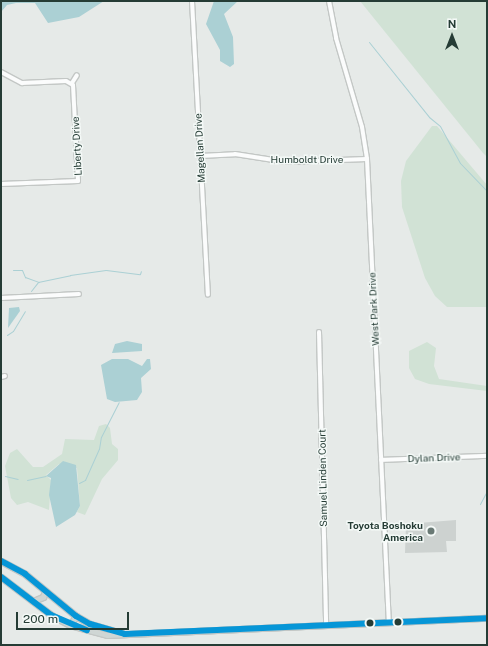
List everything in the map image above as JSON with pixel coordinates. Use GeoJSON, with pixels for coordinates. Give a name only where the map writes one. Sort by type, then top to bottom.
{"type":"FeatureCollection","features":[{"type":"Feature","properties":{"kind":"main road"},"geometry":{"type":"LineString","coordinates":[[1,561],[25,574],[76,616],[125,634]]}},
{"type":"Feature","properties":{"kind":"main road"},"geometry":{"type":"LineString","coordinates":[[1,577],[24,591],[33,601],[70,625],[107,635],[326,624],[487,618]]}},
{"type":"Feature","properties":{"kind":"main road"},"geometry":{"type":"LineString","coordinates":[[33,601],[42,597],[45,591]]}},
{"type":"Feature","properties":{"kind":"main road"},"geometry":{"type":"LineString","coordinates":[[70,625],[76,616]]}},
{"type":"Feature","properties":{"kind":"street","name":"Magellan Drive"},"geometry":{"type":"LineString","coordinates":[[192,1],[208,296]]}},
{"type":"Feature","properties":{"kind":"street","name":"West Park Drive"},"geometry":{"type":"LineString","coordinates":[[329,1],[336,38],[362,127],[367,159],[389,622]]}},
{"type":"Feature","properties":{"kind":"street"},"geometry":{"type":"LineString","coordinates":[[1,72],[25,83],[72,83],[77,74]]}},
{"type":"Feature","properties":{"kind":"street","name":"Liberty Drive"},"geometry":{"type":"LineString","coordinates":[[1,184],[78,181],[72,83]]}},
{"type":"Feature","properties":{"kind":"street","name":"Humboldt Drive"},"geometry":{"type":"LineString","coordinates":[[200,156],[235,154],[280,162],[367,159]]}},
{"type":"Feature","properties":{"kind":"street"},"geometry":{"type":"LineString","coordinates":[[1,298],[79,294]]}},
{"type":"Feature","properties":{"kind":"street","name":"Samuel Linden Court"},"geometry":{"type":"LineString","coordinates":[[319,332],[326,624]]}},
{"type":"Feature","properties":{"kind":"street","name":"Dylan Drive"},"geometry":{"type":"LineString","coordinates":[[381,460],[487,456]]}},
{"type":"Feature","properties":{"kind":"green space"},"geometry":{"type":"Polygon","coordinates":[[[360,1],[487,1],[487,157],[483,153],[360,1]]]}},
{"type":"Feature","properties":{"kind":"green space"},"geometry":{"type":"Polygon","coordinates":[[[432,126],[437,126],[487,185],[487,307],[447,307],[435,296],[425,278],[402,207],[401,181],[406,161],[432,126]]]}},
{"type":"Feature","properties":{"kind":"green space"},"geometry":{"type":"Polygon","coordinates":[[[427,342],[436,348],[434,366],[439,379],[487,386],[487,391],[429,384],[415,379],[409,368],[409,351],[427,342]]]}},
{"type":"Feature","properties":{"kind":"green space"},"geometry":{"type":"Polygon","coordinates":[[[106,424],[110,428],[112,444],[118,449],[118,460],[102,479],[85,515],[77,512],[80,506],[77,468],[59,464],[46,475],[51,480],[49,510],[28,502],[17,505],[11,498],[5,466],[10,453],[17,449],[33,467],[43,467],[62,454],[65,439],[94,440],[99,426],[106,424]]]}},
{"type":"Feature","properties":{"kind":"water"},"geometry":{"type":"Polygon","coordinates":[[[1,1],[104,1],[79,17],[48,23],[35,3],[16,3],[7,5],[1,12],[1,1]]]}},
{"type":"Feature","properties":{"kind":"water"},"geometry":{"type":"Polygon","coordinates":[[[214,1],[238,1],[224,14],[233,37],[234,64],[230,67],[220,61],[220,50],[206,24],[214,1]]]}},
{"type":"Feature","properties":{"kind":"water"},"geometry":{"type":"Polygon","coordinates":[[[19,307],[20,311],[8,328],[9,308],[19,307]]]}},
{"type":"Feature","properties":{"kind":"water"},"geometry":{"type":"Polygon","coordinates":[[[127,341],[142,344],[142,351],[112,353],[115,344],[127,341]]]}},
{"type":"Feature","properties":{"kind":"water"},"geometry":{"type":"Polygon","coordinates":[[[112,359],[128,359],[142,366],[147,359],[150,359],[151,369],[141,378],[142,392],[137,400],[115,402],[107,399],[101,365],[112,359]]]}},
{"type":"Feature","properties":{"kind":"water"},"geometry":{"type":"Polygon","coordinates":[[[63,461],[76,465],[80,506],[75,515],[56,527],[49,495],[51,478],[46,476],[63,461]]]}},
{"type":"Feature","properties":{"kind":"building","name":"Toyota Boshoku America"},"geometry":{"type":"Polygon","coordinates":[[[456,520],[456,541],[446,541],[447,552],[405,553],[406,524],[456,520]]]}},
{"type":"Feature","properties":{"kind":"waterway"},"geometry":{"type":"LineString","coordinates":[[369,42],[429,117],[440,126],[460,163],[487,191]]}},
{"type":"Feature","properties":{"kind":"waterway"},"geometry":{"type":"LineString","coordinates":[[13,270],[22,270],[25,277],[39,282]]}},
{"type":"Feature","properties":{"kind":"waterway"},"geometry":{"type":"LineString","coordinates":[[31,291],[38,282],[70,275],[106,270],[140,274],[141,271]]}},
{"type":"Feature","properties":{"kind":"waterway"},"geometry":{"type":"LineString","coordinates":[[7,335],[13,331],[25,311]]}},
{"type":"Feature","properties":{"kind":"waterway"},"geometry":{"type":"LineString","coordinates":[[79,483],[85,480],[99,449],[101,437],[119,402]]}},
{"type":"Feature","properties":{"kind":"waterway"},"geometry":{"type":"LineString","coordinates":[[5,476],[18,479]]}},
{"type":"Feature","properties":{"kind":"waterway"},"geometry":{"type":"LineString","coordinates":[[27,480],[46,476]]}},
{"type":"Feature","properties":{"kind":"waterway"},"geometry":{"type":"LineString","coordinates":[[480,504],[487,491]]}},
{"type":"Feature","properties":{"kind":"transit line"},"geometry":{"type":"LineString","coordinates":[[1,561],[25,574],[76,616],[90,624],[125,634],[487,618]]}},
{"type":"Feature","properties":{"kind":"transit line"},"geometry":{"type":"LineString","coordinates":[[1,577],[51,615],[87,630]]}},
{"type":"Feature","properties":{"kind":"place","name":"Toyota Boshoku America"},"geometry":{"type":"Point","coordinates":[431,531]}}]}
